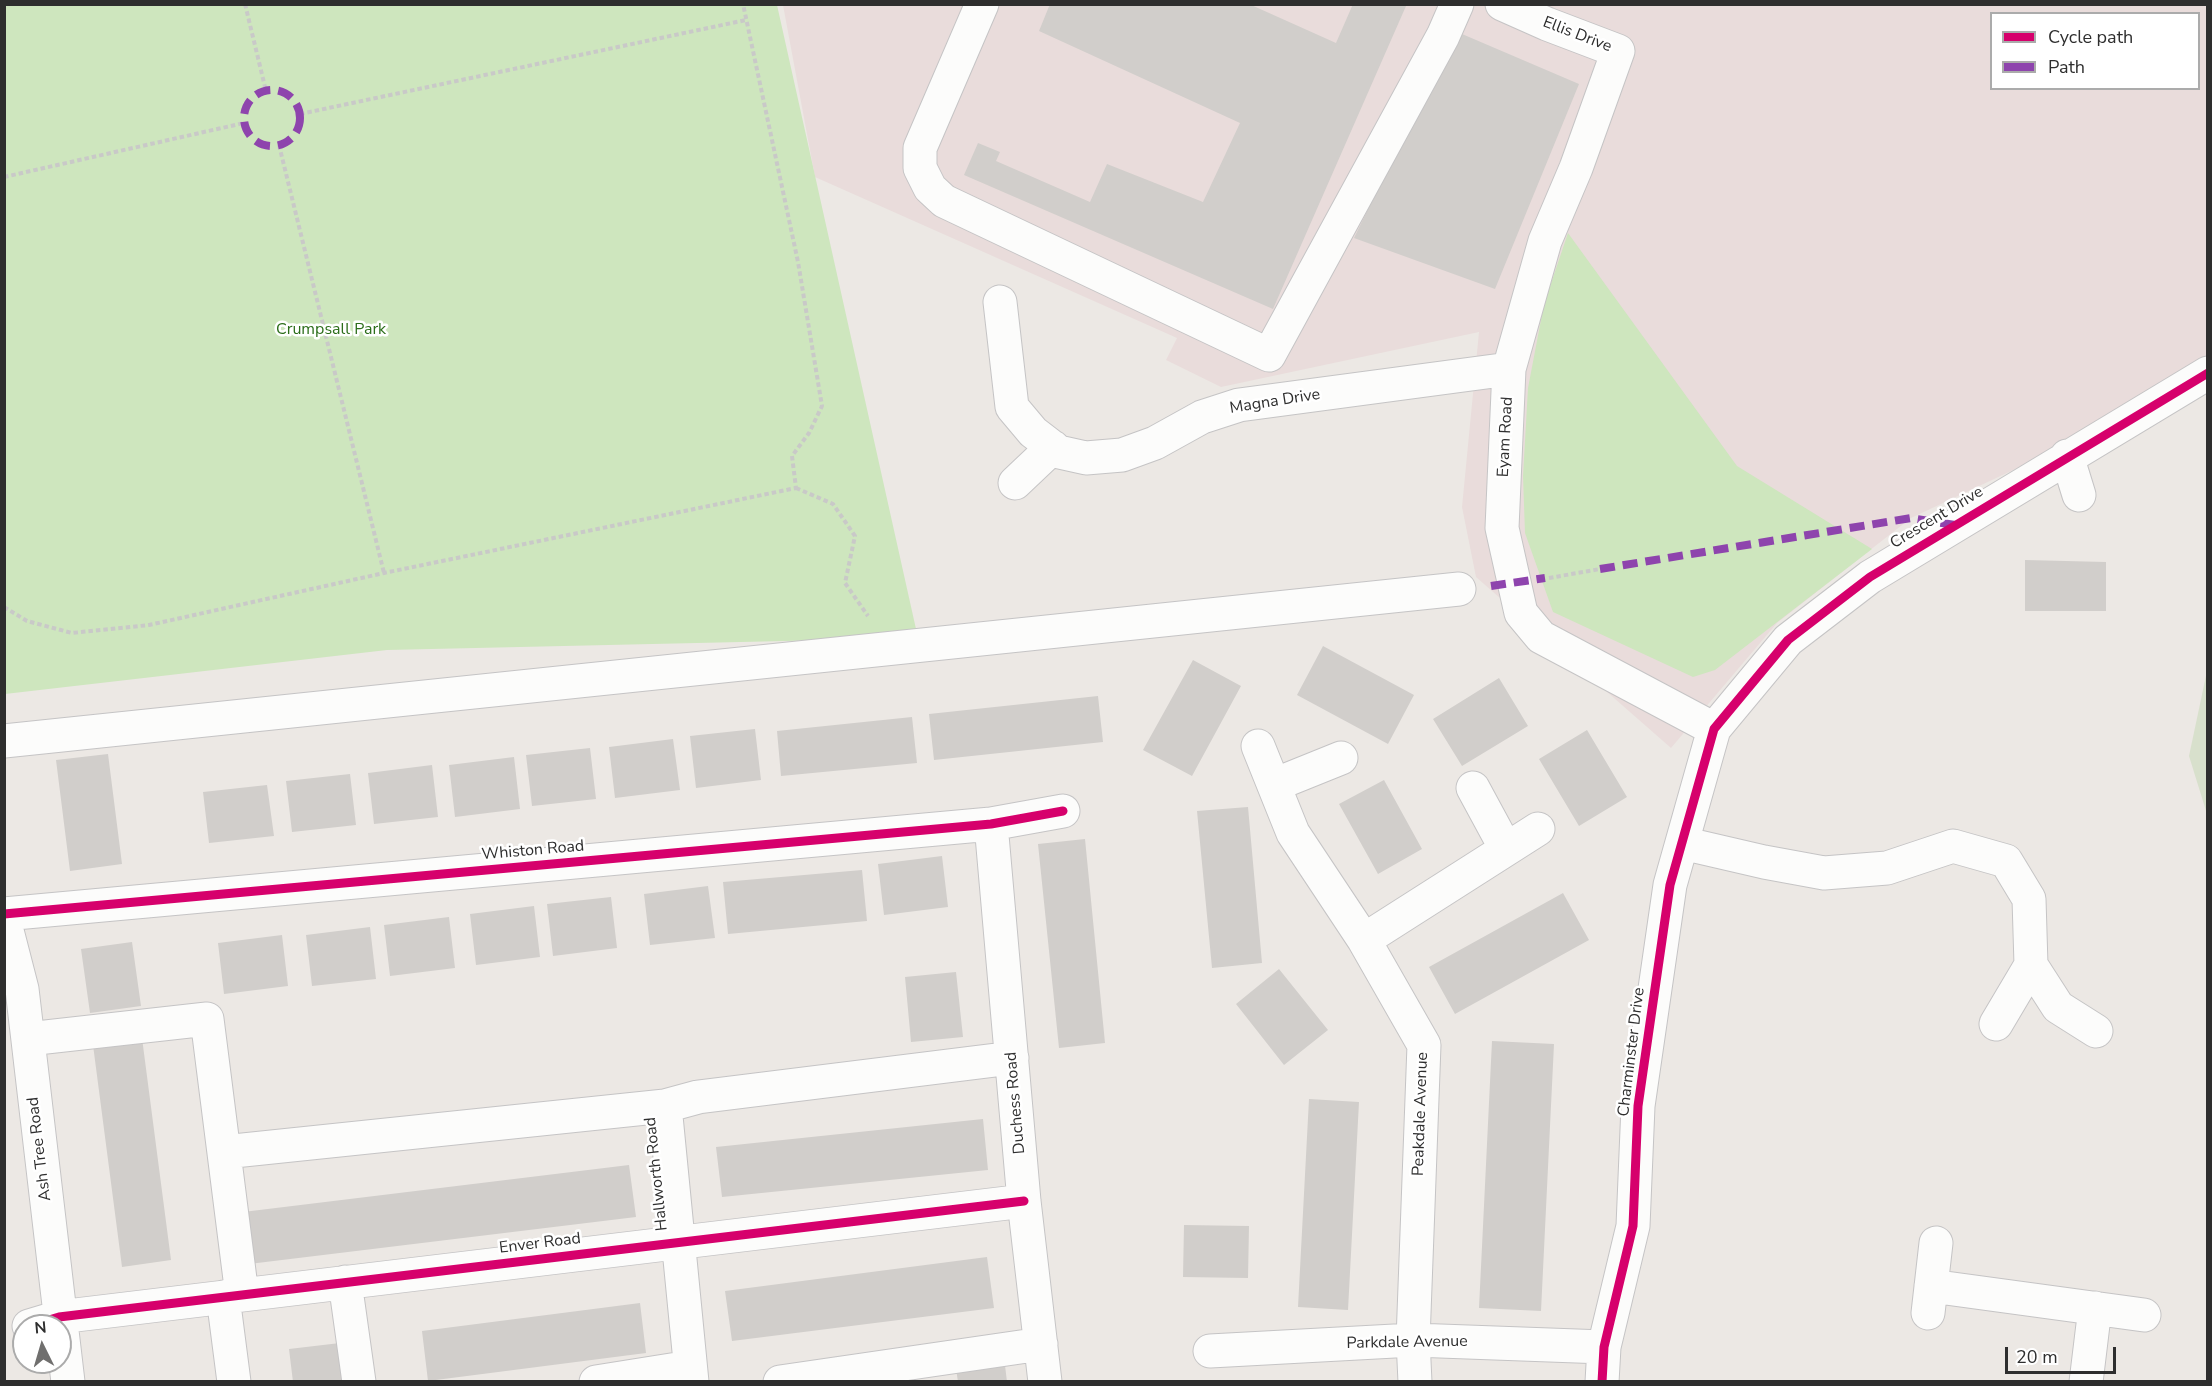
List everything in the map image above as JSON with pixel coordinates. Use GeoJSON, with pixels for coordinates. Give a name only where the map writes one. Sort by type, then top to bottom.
{"type":"FeatureCollection","features":[{"type":"Feature","properties":{"kind":"street"},"geometry":{"type":"LineString","coordinates":[[982,4],[920,148],[920,168],[930,188],[944,201],[1269,355],[1443,36],[1457,4]]}},
{"type":"Feature","properties":{"kind":"street","name":"Ellis Drive"},"geometry":{"type":"LineString","coordinates":[[1502,4],[1551,14],[1618,51]]}},
{"type":"Feature","properties":{"kind":"street","name":"Eyam Road"},"geometry":{"type":"LineString","coordinates":[[1618,51],[1576,168],[1545,241],[1509,369],[1502,528],[1521,614],[1541,637],[1713,729]]}},
{"type":"Feature","properties":{"kind":"street","name":"Magna Drive"},"geometry":{"type":"LineString","coordinates":[[1000,302],[1012,407],[1034,432],[1059,452],[1086,458],[1122,455],[1155,443],[1202,417],[1239,405],[1509,369]]}},
{"type":"Feature","properties":{"kind":"street","name":"Crescent Drive"},"geometry":{"type":"LineString","coordinates":[[1713,729],[1788,640],[1861,584],[2067,456],[2208,373]]}},
{"type":"Feature","properties":{"kind":"street"},"geometry":{"type":"LineString","coordinates":[[1015,483],[1053,447]]}},
{"type":"Feature","properties":{"kind":"street"},"geometry":{"type":"LineString","coordinates":[[2067,456],[2079,495]]}},
{"type":"Feature","properties":{"kind":"street"},"geometry":{"type":"LineString","coordinates":[[4,741],[1459,589]]}},
{"type":"Feature","properties":{"kind":"street","name":"Charminster Drive"},"geometry":{"type":"LineString","coordinates":[[1602,1382],[1604,1347],[1633,1226],[1638,1106],[1670,885],[1713,729]]}},
{"type":"Feature","properties":{"kind":"street","name":"Peakdale Avenue"},"geometry":{"type":"LineString","coordinates":[[1258,746],[1293,833],[1364,940],[1424,1045],[1413,1340],[1415,1382]]}},
{"type":"Feature","properties":{"kind":"street"},"geometry":{"type":"LineString","coordinates":[[1274,785],[1341,758]]}},
{"type":"Feature","properties":{"kind":"street"},"geometry":{"type":"LineString","coordinates":[[1473,788],[1506,849]]}},
{"type":"Feature","properties":{"kind":"street","name":"Whiston Road"},"geometry":{"type":"LineString","coordinates":[[4,916],[992,824],[1063,810]]}},
{"type":"Feature","properties":{"kind":"street","name":"Duchess Road"},"geometry":{"type":"LineString","coordinates":[[992,824],[1024,1201],[1045,1382]]}},
{"type":"Feature","properties":{"kind":"street"},"geometry":{"type":"LineString","coordinates":[[1364,940],[1538,829]]}},
{"type":"Feature","properties":{"kind":"street"},"geometry":{"type":"LineString","coordinates":[[1682,843],[1824,873],[1887,867],[1953,846],[2006,861],[2029,899],[2031,965],[2058,1007],[2096,1031]]}},
{"type":"Feature","properties":{"kind":"street","name":"Ash Tree Road"},"geometry":{"type":"LineString","coordinates":[[4,916],[13,992],[28,1039],[59,1314]]}},
{"type":"Feature","properties":{"kind":"street"},"geometry":{"type":"LineString","coordinates":[[1996,1024],[2031,965]]}},
{"type":"Feature","properties":{"kind":"street"},"geometry":{"type":"LineString","coordinates":[[28,1039],[207,1019],[224,1152],[234,1382]]}},
{"type":"Feature","properties":{"kind":"street"},"geometry":{"type":"LineString","coordinates":[[224,1152],[665,1106],[698,1097],[1012,1058]]}},
{"type":"Feature","properties":{"kind":"street","name":"Hallworth Road"},"geometry":{"type":"LineString","coordinates":[[665,1106],[691,1374]]}},
{"type":"Feature","properties":{"kind":"street","name":"Enver Road"},"geometry":{"type":"LineString","coordinates":[[72,1315],[1024,1201]]}},
{"type":"Feature","properties":{"kind":"street"},"geometry":{"type":"LineString","coordinates":[[1936,1243],[1930,1299],[2038,1301],[2144,1315]]}},
{"type":"Feature","properties":{"kind":"street"},"geometry":{"type":"LineString","coordinates":[[345,1282],[359,1382]]}},
{"type":"Feature","properties":{"kind":"street"},"geometry":{"type":"LineString","coordinates":[[2086,1382],[2095,1308]]}},
{"type":"Feature","properties":{"kind":"street","name":"Parkdale Avenue"},"geometry":{"type":"LineString","coordinates":[[1210,1351],[1413,1340],[1604,1347]]}},
{"type":"Feature","properties":{"kind":"street"},"geometry":{"type":"LineString","coordinates":[[780,1382],[865,1375],[1041,1344]]}},
{"type":"Feature","properties":{"kind":"street"},"geometry":{"type":"LineString","coordinates":[[596,1382],[691,1374]]}},
{"type":"Feature","properties":{"kind":"path"},"geometry":{"type":"LineString","coordinates":[[244,4],[266,91]]}},
{"type":"Feature","properties":{"kind":"path"},"geometry":{"type":"LineString","coordinates":[[743,4],[798,262],[822,406],[809,433],[792,456],[796,488]]}},
{"type":"Feature","properties":{"kind":"path"},"geometry":{"type":"LineString","coordinates":[[300,114],[746,20]]}},
{"type":"Feature","properties":{"kind":"path"},"geometry":{"type":"LineString","coordinates":[[4,177],[244,123]]}},
{"type":"Feature","properties":{"kind":"path"},"geometry":{"type":"LineString","coordinates":[[279,146],[384,573]]}},
{"type":"Feature","properties":{"kind":"path"},"geometry":{"type":"LineString","coordinates":[[4,607],[27,621],[72,633],[149,626],[384,573],[796,488],[833,504],[855,536],[845,583],[891,650]]}},
{"type":"Feature","properties":{"kind":"path"},"geometry":{"type":"LineString","coordinates":[[1545,578],[1600,569]]}},
{"type":"Feature","properties":{"kind":"shaded area"},"geometry":{"type":"Polygon","coordinates":[[[783,5],[2207,5],[2207,379],[1911,518],[1777,623],[1671,748],[1476,577],[1462,507],[1479,332],[1221,387],[1166,360],[1177,338],[815,177],[783,5]]]}},
{"type":"Feature","properties":{"kind":"green space","name":"Crumpsall Park"},"geometry":{"type":"Polygon","coordinates":[[[4,5],[777,5],[918,638],[387,650],[5,694],[4,5]]]}},
{"type":"Feature","properties":{"kind":"green space"},"geometry":{"type":"Polygon","coordinates":[[[1568,233],[1737,466],[1872,549],[1715,670],[1693,677],[1553,612],[1525,533],[1523,476],[1528,388],[1544,304],[1568,233]]]}},
{"type":"Feature","properties":{"kind":"green space"},"geometry":{"type":"Polygon","coordinates":[[[2207,671],[2208,814],[2189,756],[2207,671]]]}},
{"type":"Feature","properties":{"kind":"building"},"geometry":{"type":"Polygon","coordinates":[[[1050,4],[1249,4],[1336,43],[1353,4],[1406,6],[1273,309],[964,175],[978,143],[1000,152],[996,161],[1090,202],[1107,164],[1203,202],[1240,123],[1039,31],[1050,4]]]}},
{"type":"Feature","properties":{"kind":"building"},"geometry":{"type":"Polygon","coordinates":[[[1455,31],[1579,84],[1495,289],[1354,238],[1455,31]]]}},
{"type":"Feature","properties":{"kind":"building"},"geometry":{"type":"Polygon","coordinates":[[[2025,560],[2106,562],[2106,611],[2025,611],[2025,560]]]}},
{"type":"Feature","properties":{"kind":"building"},"geometry":{"type":"Polygon","coordinates":[[[1323,646],[1414,695],[1388,744],[1297,695],[1323,646]]]}},
{"type":"Feature","properties":{"kind":"building"},"geometry":{"type":"Polygon","coordinates":[[[1193,660],[1241,686],[1192,776],[1143,750],[1193,660]]]}},
{"type":"Feature","properties":{"kind":"building"},"geometry":{"type":"Polygon","coordinates":[[[1499,678],[1528,726],[1462,766],[1433,719],[1499,678]]]}},
{"type":"Feature","properties":{"kind":"building"},"geometry":{"type":"Polygon","coordinates":[[[1098,696],[1103,742],[934,760],[929,714],[1098,696]]]}},
{"type":"Feature","properties":{"kind":"building"},"geometry":{"type":"Polygon","coordinates":[[[912,717],[917,763],[781,776],[777,731],[912,717]]]}},
{"type":"Feature","properties":{"kind":"building"},"geometry":{"type":"Polygon","coordinates":[[[755,729],[761,780],[696,788],[690,736],[755,729]]]}},
{"type":"Feature","properties":{"kind":"building"},"geometry":{"type":"Polygon","coordinates":[[[1587,730],[1627,797],[1579,826],[1539,759],[1587,730]]]}},
{"type":"Feature","properties":{"kind":"building"},"geometry":{"type":"Polygon","coordinates":[[[673,739],[680,790],[615,798],[609,747],[673,739]]]}},
{"type":"Feature","properties":{"kind":"building"},"geometry":{"type":"Polygon","coordinates":[[[590,748],[596,799],[532,806],[526,755],[590,748]]]}},
{"type":"Feature","properties":{"kind":"building"},"geometry":{"type":"Polygon","coordinates":[[[108,754],[122,864],[70,871],[56,760],[108,754]]]}},
{"type":"Feature","properties":{"kind":"building"},"geometry":{"type":"Polygon","coordinates":[[[514,757],[520,809],[455,817],[449,765],[514,757]]]}},
{"type":"Feature","properties":{"kind":"building"},"geometry":{"type":"Polygon","coordinates":[[[432,765],[438,817],[374,824],[368,773],[432,765]]]}},
{"type":"Feature","properties":{"kind":"building"},"geometry":{"type":"Polygon","coordinates":[[[350,774],[356,825],[292,832],[286,781],[350,774]]]}},
{"type":"Feature","properties":{"kind":"building"},"geometry":{"type":"Polygon","coordinates":[[[1384,780],[1422,849],[1378,874],[1339,804],[1384,780]]]}},
{"type":"Feature","properties":{"kind":"building"},"geometry":{"type":"Polygon","coordinates":[[[267,785],[274,836],[209,843],[203,792],[267,785]]]}},
{"type":"Feature","properties":{"kind":"building"},"geometry":{"type":"Polygon","coordinates":[[[1248,807],[1262,963],[1212,968],[1197,811],[1248,807]]]}},
{"type":"Feature","properties":{"kind":"building"},"geometry":{"type":"Polygon","coordinates":[[[1085,839],[1105,1043],[1059,1048],[1038,844],[1085,839]]]}},
{"type":"Feature","properties":{"kind":"building"},"geometry":{"type":"Polygon","coordinates":[[[942,856],[948,907],[884,915],[878,864],[942,856]]]}},
{"type":"Feature","properties":{"kind":"building"},"geometry":{"type":"Polygon","coordinates":[[[862,870],[867,921],[728,934],[723,882],[862,870]]]}},
{"type":"Feature","properties":{"kind":"building"},"geometry":{"type":"Polygon","coordinates":[[[708,886],[715,938],[650,945],[644,894],[708,886]]]}},
{"type":"Feature","properties":{"kind":"building"},"geometry":{"type":"Polygon","coordinates":[[[1563,893],[1589,940],[1455,1014],[1429,967],[1563,893]]]}},
{"type":"Feature","properties":{"kind":"building"},"geometry":{"type":"Polygon","coordinates":[[[611,897],[617,948],[553,956],[547,904],[611,897]]]}},
{"type":"Feature","properties":{"kind":"building"},"geometry":{"type":"Polygon","coordinates":[[[534,906],[540,957],[476,965],[470,914],[534,906]]]}},
{"type":"Feature","properties":{"kind":"building"},"geometry":{"type":"Polygon","coordinates":[[[449,917],[455,968],[390,976],[384,925],[449,917]]]}},
{"type":"Feature","properties":{"kind":"building"},"geometry":{"type":"Polygon","coordinates":[[[370,927],[376,979],[312,986],[306,935],[370,927]]]}},
{"type":"Feature","properties":{"kind":"building"},"geometry":{"type":"Polygon","coordinates":[[[282,935],[288,986],[224,994],[218,943],[282,935]]]}},
{"type":"Feature","properties":{"kind":"building"},"geometry":{"type":"Polygon","coordinates":[[[132,942],[141,1006],[90,1013],[81,949],[132,942]]]}},
{"type":"Feature","properties":{"kind":"building"},"geometry":{"type":"Polygon","coordinates":[[[1279,969],[1328,1030],[1284,1065],[1236,1004],[1279,969]]]}},
{"type":"Feature","properties":{"kind":"building"},"geometry":{"type":"Polygon","coordinates":[[[956,972],[963,1037],[911,1042],[905,977],[956,972]]]}},
{"type":"Feature","properties":{"kind":"building"},"geometry":{"type":"Polygon","coordinates":[[[142,1038],[171,1260],[122,1267],[93,1045],[142,1038]]]}},
{"type":"Feature","properties":{"kind":"building"},"geometry":{"type":"Polygon","coordinates":[[[1492,1041],[1554,1044],[1541,1311],[1479,1308],[1492,1041]]]}},
{"type":"Feature","properties":{"kind":"building"},"geometry":{"type":"Polygon","coordinates":[[[1309,1099],[1359,1102],[1348,1310],[1298,1307],[1309,1099]]]}},
{"type":"Feature","properties":{"kind":"building"},"geometry":{"type":"Polygon","coordinates":[[[983,1119],[988,1170],[722,1197],[716,1147],[983,1119]]]}},
{"type":"Feature","properties":{"kind":"building"},"geometry":{"type":"Polygon","coordinates":[[[629,1165],[636,1217],[249,1264],[243,1212],[629,1165]]]}},
{"type":"Feature","properties":{"kind":"building"},"geometry":{"type":"Polygon","coordinates":[[[1184,1225],[1249,1226],[1248,1278],[1183,1277],[1184,1225]]]}},
{"type":"Feature","properties":{"kind":"building"},"geometry":{"type":"Polygon","coordinates":[[[987,1257],[994,1308],[732,1341],[725,1291],[987,1257]]]}},
{"type":"Feature","properties":{"kind":"building"},"geometry":{"type":"Polygon","coordinates":[[[640,1303],[646,1353],[428,1381],[422,1331],[640,1303]]]}},
{"type":"Feature","properties":{"kind":"building"},"geometry":{"type":"Polygon","coordinates":[[[340,1343],[345,1382],[293,1382],[289,1349],[340,1343]]]}},
{"type":"Feature","properties":{"kind":"building"},"geometry":{"type":"Polygon","coordinates":[[[1004,1357],[1007,1382],[958,1382],[955,1362],[1004,1357]]]}},
{"type":"Feature","properties":{"kind":"marked path"},"geometry":{"type":"LineString","coordinates":[[267,90],[277,90],[292,98],[298,107],[300,118],[298,129],[292,138],[277,146],[267,146],[256,141],[249,134],[244,123],[244,113],[249,102],[256,95],[267,90]]}},
{"type":"Feature","properties":{"kind":"marked path"},"geometry":{"type":"LineString","coordinates":[[1600,569],[1911,518],[1955,525]]}},
{"type":"Feature","properties":{"kind":"marked path"},"geometry":{"type":"LineString","coordinates":[[1491,586],[1545,578]]}},
{"type":"Feature","properties":{"kind":"cycle path"},"geometry":{"type":"LineString","coordinates":[[1602,1382],[1604,1347],[1633,1226],[1638,1106],[1670,885],[1714,729],[1788,640],[1870,577],[2208,373]]}},
{"type":"Feature","properties":{"kind":"cycle path"},"geometry":{"type":"LineString","coordinates":[[4,914],[991,824],[1063,811]]}},
{"type":"Feature","properties":{"kind":"cycle path"},"geometry":{"type":"LineString","coordinates":[[72,1315],[1024,1201]]}}]}
